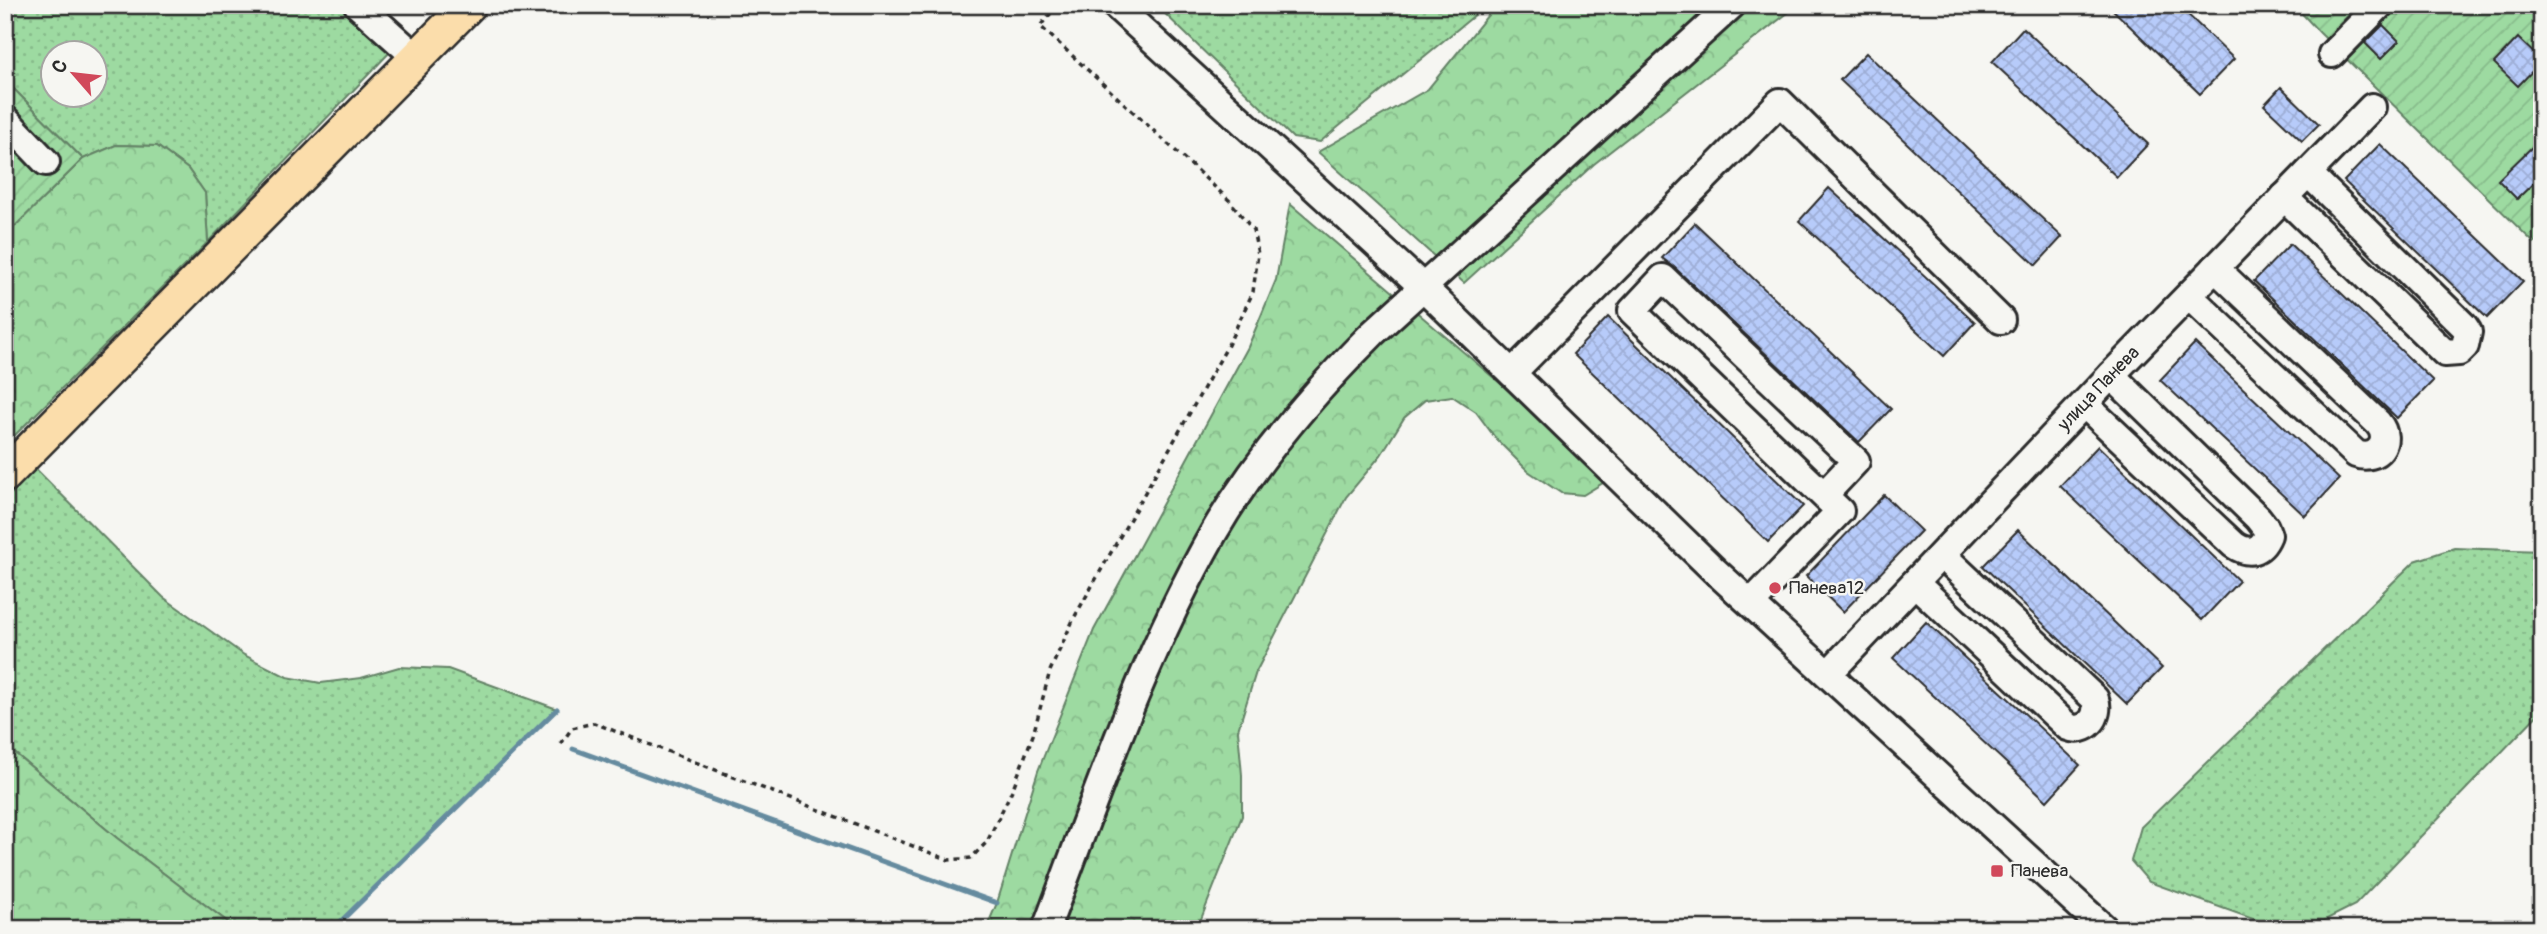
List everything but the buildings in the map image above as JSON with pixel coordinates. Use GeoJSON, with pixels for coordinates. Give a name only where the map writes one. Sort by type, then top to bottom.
{"type":"FeatureCollection","features":[{"type":"Feature","properties":{"kind":"main road"},"geometry":{"type":"LineString","coordinates":[[5,475],[469,5]]}},
{"type":"Feature","properties":{"kind":"street"},"geometry":{"type":"LineString","coordinates":[[358,5],[416,58]]}},
{"type":"Feature","properties":{"kind":"street"},"geometry":{"type":"LineString","coordinates":[[1115,5],[1423,287],[1751,603],[2105,929]]}},
{"type":"Feature","properties":{"kind":"street"},"geometry":{"type":"LineString","coordinates":[[1046,929],[1122,727],[1184,589],[1215,530],[1282,434],[1326,380],[1423,287],[1732,5]]}},
{"type":"Feature","properties":{"kind":"street"},"geometry":{"type":"LineString","coordinates":[[2332,54],[2380,5]]}},
{"type":"Feature","properties":{"kind":"street"},"geometry":{"type":"LineString","coordinates":[[1512,373],[1780,102],[2001,320]]}},
{"type":"Feature","properties":{"kind":"street","name":"улица Панева"},"geometry":{"type":"LineString","coordinates":[[1829,673],[2111,375],[2372,107]]}},
{"type":"Feature","properties":{"kind":"street"},"geometry":{"type":"LineString","coordinates":[[5,119],[46,162]]}},
{"type":"Feature","properties":{"kind":"street"},"geometry":{"type":"LineString","coordinates":[[2284,197],[2445,353],[2459,352],[2469,338],[2464,326],[2308,173]]}},
{"type":"Feature","properties":{"kind":"street"},"geometry":{"type":"LineString","coordinates":[[1616,265],[1647,296]]}},
{"type":"Feature","properties":{"kind":"street"},"geometry":{"type":"LineString","coordinates":[[2189,296],[2356,454],[2365,457],[2374,455],[2382,448],[2386,439],[2384,430],[2378,423],[2215,268]]}},
{"type":"Feature","properties":{"kind":"street"},"geometry":{"type":"LineString","coordinates":[[1751,603],[1840,511],[1632,311],[1663,278],[1856,461],[1824,495]]}},
{"type":"Feature","properties":{"kind":"street"},"geometry":{"type":"LineString","coordinates":[[2084,404],[2234,545],[2250,552],[2265,542],[2268,535],[2258,519],[2111,375]]}},
{"type":"Feature","properties":{"kind":"street"},"geometry":{"type":"LineString","coordinates":[[1915,583],[2068,727],[2077,731],[2085,728],[2095,718],[2098,708],[2095,699],[1942,555]]}},
{"type":"Feature","properties":{"kind":"path"},"geometry":{"type":"LineString","coordinates":[[561,744],[572,728],[594,723],[949,860],[971,858],[986,842],[1013,788],[1033,735],[1050,671],[1074,618],[1227,347],[1253,292],[1258,254],[1253,230],[1230,201],[1040,26],[1058,5]]}},
{"type":"Feature","properties":{"kind":"green space"},"geometry":{"type":"Polygon","coordinates":[[[5,5],[341,5],[391,51],[208,242],[205,193],[188,169],[157,146],[116,145],[83,159],[5,80],[5,5]]]}},
{"type":"Feature","properties":{"kind":"green space"},"geometry":{"type":"Polygon","coordinates":[[[1156,5],[1487,5],[1320,142],[1293,138],[1156,5]]]}},
{"type":"Feature","properties":{"kind":"green space"},"geometry":{"type":"Polygon","coordinates":[[[1496,5],[1798,5],[1594,164],[1464,283],[1318,152],[1428,89],[1496,5]]]}},
{"type":"Feature","properties":{"kind":"green space"},"geometry":{"type":"Polygon","coordinates":[[[2294,5],[2542,5],[2542,236],[2534,243],[2294,5]]]}},
{"type":"Feature","properties":{"kind":"green space"},"geometry":{"type":"Polygon","coordinates":[[[5,80],[83,159],[5,236],[5,80]]]}},
{"type":"Feature","properties":{"kind":"green space"},"geometry":{"type":"Polygon","coordinates":[[[116,145],[157,146],[188,169],[205,193],[208,242],[5,445],[5,236],[83,159],[116,145]]]}},
{"type":"Feature","properties":{"kind":"green space"},"geometry":{"type":"Polygon","coordinates":[[[1290,204],[1611,478],[1583,495],[1561,493],[1528,471],[1497,440],[1476,412],[1452,396],[1425,400],[1404,418],[1381,455],[1346,497],[1256,672],[1238,730],[1242,816],[1197,929],[986,929],[997,903],[1038,771],[1094,630],[1248,347],[1276,280],[1290,204]]]}},
{"type":"Feature","properties":{"kind":"green space"},"geometry":{"type":"Polygon","coordinates":[[[36,469],[163,597],[244,655],[287,677],[321,683],[361,678],[399,667],[448,669],[557,709],[333,929],[237,929],[117,838],[5,745],[5,500],[36,469]]]}},
{"type":"Feature","properties":{"kind":"green space"},"geometry":{"type":"Polygon","coordinates":[[[2454,548],[2542,551],[2542,710],[2355,905],[2307,929],[2281,929],[2149,882],[2131,861],[2141,827],[2415,561],[2454,548]]]}},
{"type":"Feature","properties":{"kind":"green space"},"geometry":{"type":"Polygon","coordinates":[[[5,745],[117,838],[237,929],[5,929],[5,745]]]}},
{"type":"Feature","properties":{"kind":"waterway"},"geometry":{"type":"LineString","coordinates":[[333,929],[557,709]]}},
{"type":"Feature","properties":{"kind":"waterway"},"geometry":{"type":"LineString","coordinates":[[573,749],[997,903]]}},
{"type":"Feature","properties":{"kind":"place","name":"Панева12"},"geometry":{"type":"Point","coordinates":[1775,588]}},
{"type":"Feature","properties":{"kind":"place","name":"Панева"},"geometry":{"type":"Point","coordinates":[1997,871]}}]}
